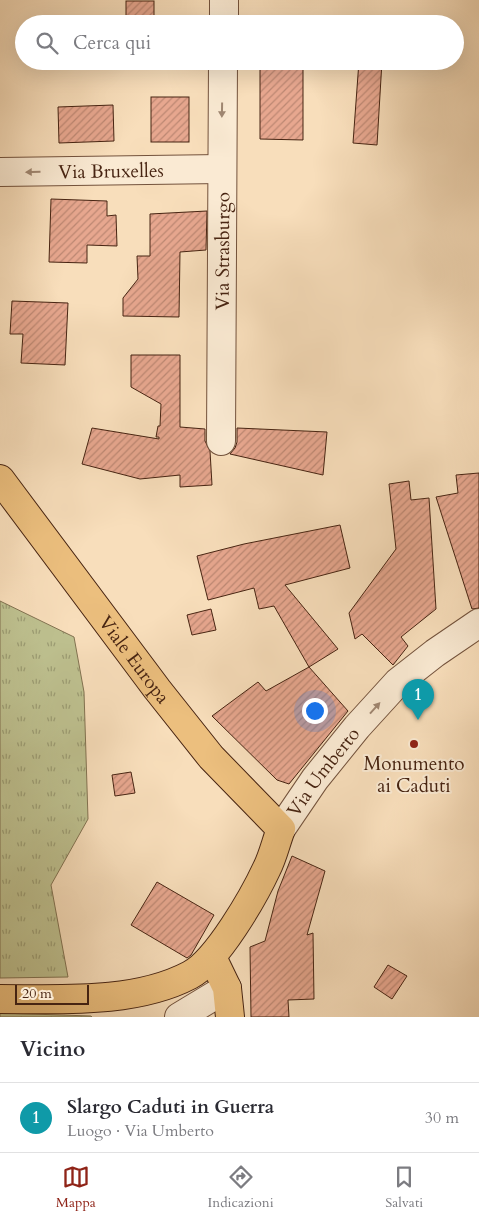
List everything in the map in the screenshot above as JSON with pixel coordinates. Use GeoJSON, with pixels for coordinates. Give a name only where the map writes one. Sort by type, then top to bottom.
{"type":"FeatureCollection","features":[{"type":"Feature","properties":{"kind":"main road","name":"Viale Europa"},"geometry":{"type":"LineString","coordinates":[[0,479],[157,689],[211,757],[281,829]]}},
{"type":"Feature","properties":{"kind":"main road","name":"Via Umberto"},"geometry":{"type":"LineString","coordinates":[[0,999],[112,997],[163,985],[191,974],[212,958],[246,906],[267,868],[281,829]]}},
{"type":"Feature","properties":{"kind":"main road"},"geometry":{"type":"LineString","coordinates":[[212,958],[227,988],[230,1017]]}},
{"type":"Feature","properties":{"kind":"street"},"geometry":{"type":"LineString","coordinates":[[224,0],[224,15]]}},
{"type":"Feature","properties":{"kind":"street","name":"Via Strasburgo"},"geometry":{"type":"LineString","coordinates":[[221,441],[223,70]]}},
{"type":"Feature","properties":{"kind":"street","name":"Via Bruxelles"},"geometry":{"type":"LineString","coordinates":[[0,172],[222,169]]}},
{"type":"Feature","properties":{"kind":"street","name":"Via Umberto"},"geometry":{"type":"LineString","coordinates":[[281,829],[315,779],[357,727],[398,682],[435,653],[479,623]]}},
{"type":"Feature","properties":{"kind":"street"},"geometry":{"type":"LineString","coordinates":[[178,1017],[227,988]]}},
{"type":"Feature","properties":{"kind":"green space"},"geometry":{"type":"Polygon","coordinates":[[[0,601],[74,637],[84,692],[88,819],[51,885],[68,977],[0,978],[0,601]]]}},
{"type":"Feature","properties":{"kind":"green space"},"geometry":{"type":"Polygon","coordinates":[[[0,1013],[91,1016],[92,1017],[0,1017],[0,1013]]]}},
{"type":"Feature","properties":{"kind":"building"},"geometry":{"type":"Polygon","coordinates":[[[126,1],[154,1],[154,15],[126,15],[126,1]]]}},
{"type":"Feature","properties":{"kind":"building"},"geometry":{"type":"Polygon","coordinates":[[[260,70],[303,70],[303,140],[260,139],[260,70]]]}},
{"type":"Feature","properties":{"kind":"building"},"geometry":{"type":"Polygon","coordinates":[[[358,70],[381,70],[377,145],[353,143],[358,70]]]}},
{"type":"Feature","properties":{"kind":"building"},"geometry":{"type":"Polygon","coordinates":[[[151,97],[189,97],[189,142],[151,142],[151,97]]]}},
{"type":"Feature","properties":{"kind":"building"},"geometry":{"type":"Polygon","coordinates":[[[113,105],[114,141],[59,143],[58,107],[113,105]]]}},
{"type":"Feature","properties":{"kind":"building"},"geometry":{"type":"Polygon","coordinates":[[[51,199],[107,201],[107,216],[116,215],[117,246],[87,245],[87,263],[49,262],[51,199]]]}},
{"type":"Feature","properties":{"kind":"building"},"geometry":{"type":"Polygon","coordinates":[[[207,211],[206,250],[180,252],[179,317],[123,316],[123,298],[138,279],[137,256],[150,256],[150,214],[207,211]]]}},
{"type":"Feature","properties":{"kind":"building"},"geometry":{"type":"Polygon","coordinates":[[[12,301],[68,303],[65,365],[21,363],[23,334],[10,334],[12,301]]]}},
{"type":"Feature","properties":{"kind":"building"},"geometry":{"type":"Polygon","coordinates":[[[131,355],[180,355],[180,427],[205,429],[205,441],[210,451],[212,485],[180,487],[180,475],[140,479],[82,464],[92,428],[159,439],[159,437],[156,437],[158,426],[160,426],[161,404],[131,387],[131,355]]]}},
{"type":"Feature","properties":{"kind":"building"},"geometry":{"type":"Polygon","coordinates":[[[237,428],[327,432],[323,475],[230,454],[237,442],[237,428]]]}},
{"type":"Feature","properties":{"kind":"building"},"geometry":{"type":"Polygon","coordinates":[[[479,473],[479,608],[472,609],[436,497],[458,493],[456,475],[479,473]]]}},
{"type":"Feature","properties":{"kind":"building"},"geometry":{"type":"Polygon","coordinates":[[[409,481],[411,500],[429,498],[436,609],[401,637],[408,646],[393,665],[362,634],[355,639],[349,613],[396,549],[389,484],[409,481]]]}},
{"type":"Feature","properties":{"kind":"building"},"geometry":{"type":"Polygon","coordinates":[[[340,525],[350,568],[285,585],[338,649],[309,667],[274,606],[259,609],[254,588],[208,600],[197,556],[244,544],[340,525]]]}},
{"type":"Feature","properties":{"kind":"building"},"geometry":{"type":"Polygon","coordinates":[[[211,609],[216,630],[192,635],[187,615],[211,609]]]}},
{"type":"Feature","properties":{"kind":"building"},"geometry":{"type":"Polygon","coordinates":[[[309,667],[348,711],[289,784],[277,780],[212,716],[258,682],[266,691],[309,667]]]}},
{"type":"Feature","properties":{"kind":"building"},"geometry":{"type":"Polygon","coordinates":[[[131,772],[135,793],[115,796],[112,775],[131,772]]]}},
{"type":"Feature","properties":{"kind":"building"},"geometry":{"type":"Polygon","coordinates":[[[292,856],[325,871],[307,935],[313,933],[314,999],[288,1000],[289,1017],[251,1017],[250,947],[265,941],[278,891],[292,856]]]}},
{"type":"Feature","properties":{"kind":"building"},"geometry":{"type":"Polygon","coordinates":[[[157,882],[214,915],[191,955],[187,958],[131,925],[157,882]]]}},
{"type":"Feature","properties":{"kind":"building"},"geometry":{"type":"Polygon","coordinates":[[[388,965],[407,976],[392,999],[374,987],[388,965]]]}},
{"type":"Feature","properties":{"kind":"place","name":"Slargo Caduti in Guerra"},"geometry":{"type":"Point","coordinates":[418,720]}},
{"type":"Feature","properties":{"kind":"place","name":"Monumento ai Caduti"},"geometry":{"type":"Point","coordinates":[414,744]}}]}
